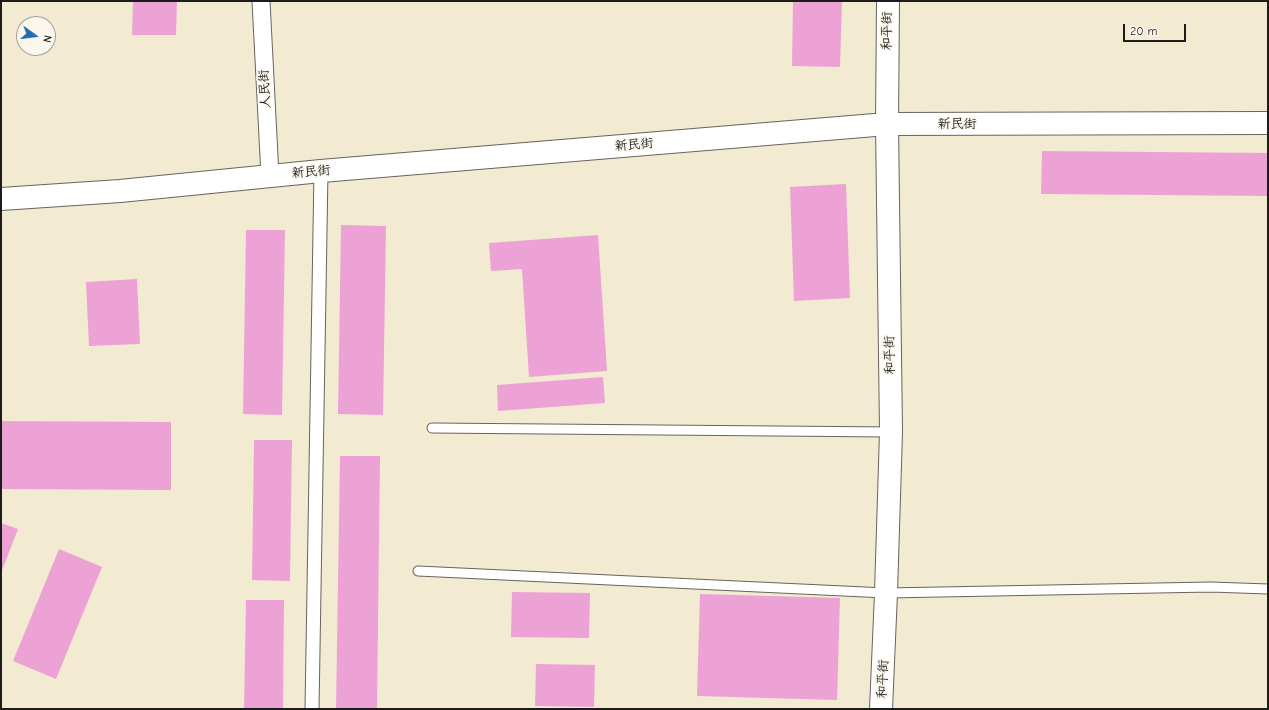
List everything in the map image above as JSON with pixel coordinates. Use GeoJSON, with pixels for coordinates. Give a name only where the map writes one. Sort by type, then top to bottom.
{"type":"FeatureCollection","features":[{"type":"Feature","properties":{"kind":"main road","name":"和平街"},"geometry":{"type":"LineString","coordinates":[[881,709],[892,432],[887,124],[888,1]]}},
{"type":"Feature","properties":{"kind":"main road","name":"新民街"},"geometry":{"type":"LineString","coordinates":[[1,199],[120,191],[320,171],[887,124],[1268,123]]}},
{"type":"Feature","properties":{"kind":"street","name":"人民街"},"geometry":{"type":"LineString","coordinates":[[261,1],[270,176]]}},
{"type":"Feature","properties":{"kind":"street"},"geometry":{"type":"LineString","coordinates":[[312,709],[320,171]]}},
{"type":"Feature","properties":{"kind":"lane"},"geometry":{"type":"LineString","coordinates":[[432,428],[892,432]]}},
{"type":"Feature","properties":{"kind":"lane"},"geometry":{"type":"LineString","coordinates":[[418,571],[886,593],[1211,587],[1268,589]]}},
{"type":"Feature","properties":{"kind":"building"},"geometry":{"type":"Polygon","coordinates":[[[133,1],[177,1],[176,35],[132,35],[133,1]]]}},
{"type":"Feature","properties":{"kind":"building"},"geometry":{"type":"Polygon","coordinates":[[[793,1],[842,1],[840,67],[792,66],[793,1]]]}},
{"type":"Feature","properties":{"kind":"building"},"geometry":{"type":"Polygon","coordinates":[[[1042,151],[1268,153],[1268,196],[1041,194],[1042,151]]]}},
{"type":"Feature","properties":{"kind":"building"},"geometry":{"type":"Polygon","coordinates":[[[846,184],[850,298],[794,301],[790,187],[846,184]]]}},
{"type":"Feature","properties":{"kind":"building"},"geometry":{"type":"Polygon","coordinates":[[[341,225],[386,226],[383,415],[338,414],[341,225]]]}},
{"type":"Feature","properties":{"kind":"building"},"geometry":{"type":"Polygon","coordinates":[[[246,230],[285,230],[282,415],[243,414],[246,230]]]}},
{"type":"Feature","properties":{"kind":"building"},"geometry":{"type":"Polygon","coordinates":[[[598,235],[607,371],[529,377],[522,269],[491,271],[489,243],[598,235]]]}},
{"type":"Feature","properties":{"kind":"building"},"geometry":{"type":"Polygon","coordinates":[[[137,279],[140,344],[89,346],[86,282],[137,279]]]}},
{"type":"Feature","properties":{"kind":"building"},"geometry":{"type":"Polygon","coordinates":[[[603,377],[605,403],[498,411],[497,385],[603,377]]]}},
{"type":"Feature","properties":{"kind":"building"},"geometry":{"type":"Polygon","coordinates":[[[1,421],[171,422],[171,490],[1,489],[1,421]]]}},
{"type":"Feature","properties":{"kind":"building"},"geometry":{"type":"Polygon","coordinates":[[[254,440],[292,440],[290,581],[252,580],[254,440]]]}},
{"type":"Feature","properties":{"kind":"building"},"geometry":{"type":"Polygon","coordinates":[[[340,456],[380,456],[377,709],[336,709],[340,456]]]}},
{"type":"Feature","properties":{"kind":"building"},"geometry":{"type":"Polygon","coordinates":[[[1,523],[18,529],[1,573],[1,523]]]}},
{"type":"Feature","properties":{"kind":"building"},"geometry":{"type":"Polygon","coordinates":[[[59,549],[102,567],[56,679],[13,661],[59,549]]]}},
{"type":"Feature","properties":{"kind":"building"},"geometry":{"type":"Polygon","coordinates":[[[512,592],[590,593],[589,638],[511,637],[512,592]]]}},
{"type":"Feature","properties":{"kind":"building"},"geometry":{"type":"Polygon","coordinates":[[[700,594],[840,598],[837,700],[697,696],[700,594]]]}},
{"type":"Feature","properties":{"kind":"building"},"geometry":{"type":"Polygon","coordinates":[[[246,600],[284,600],[283,709],[244,709],[246,600]]]}},
{"type":"Feature","properties":{"kind":"building"},"geometry":{"type":"Polygon","coordinates":[[[536,664],[595,665],[594,707],[535,706],[536,664]]]}}]}
